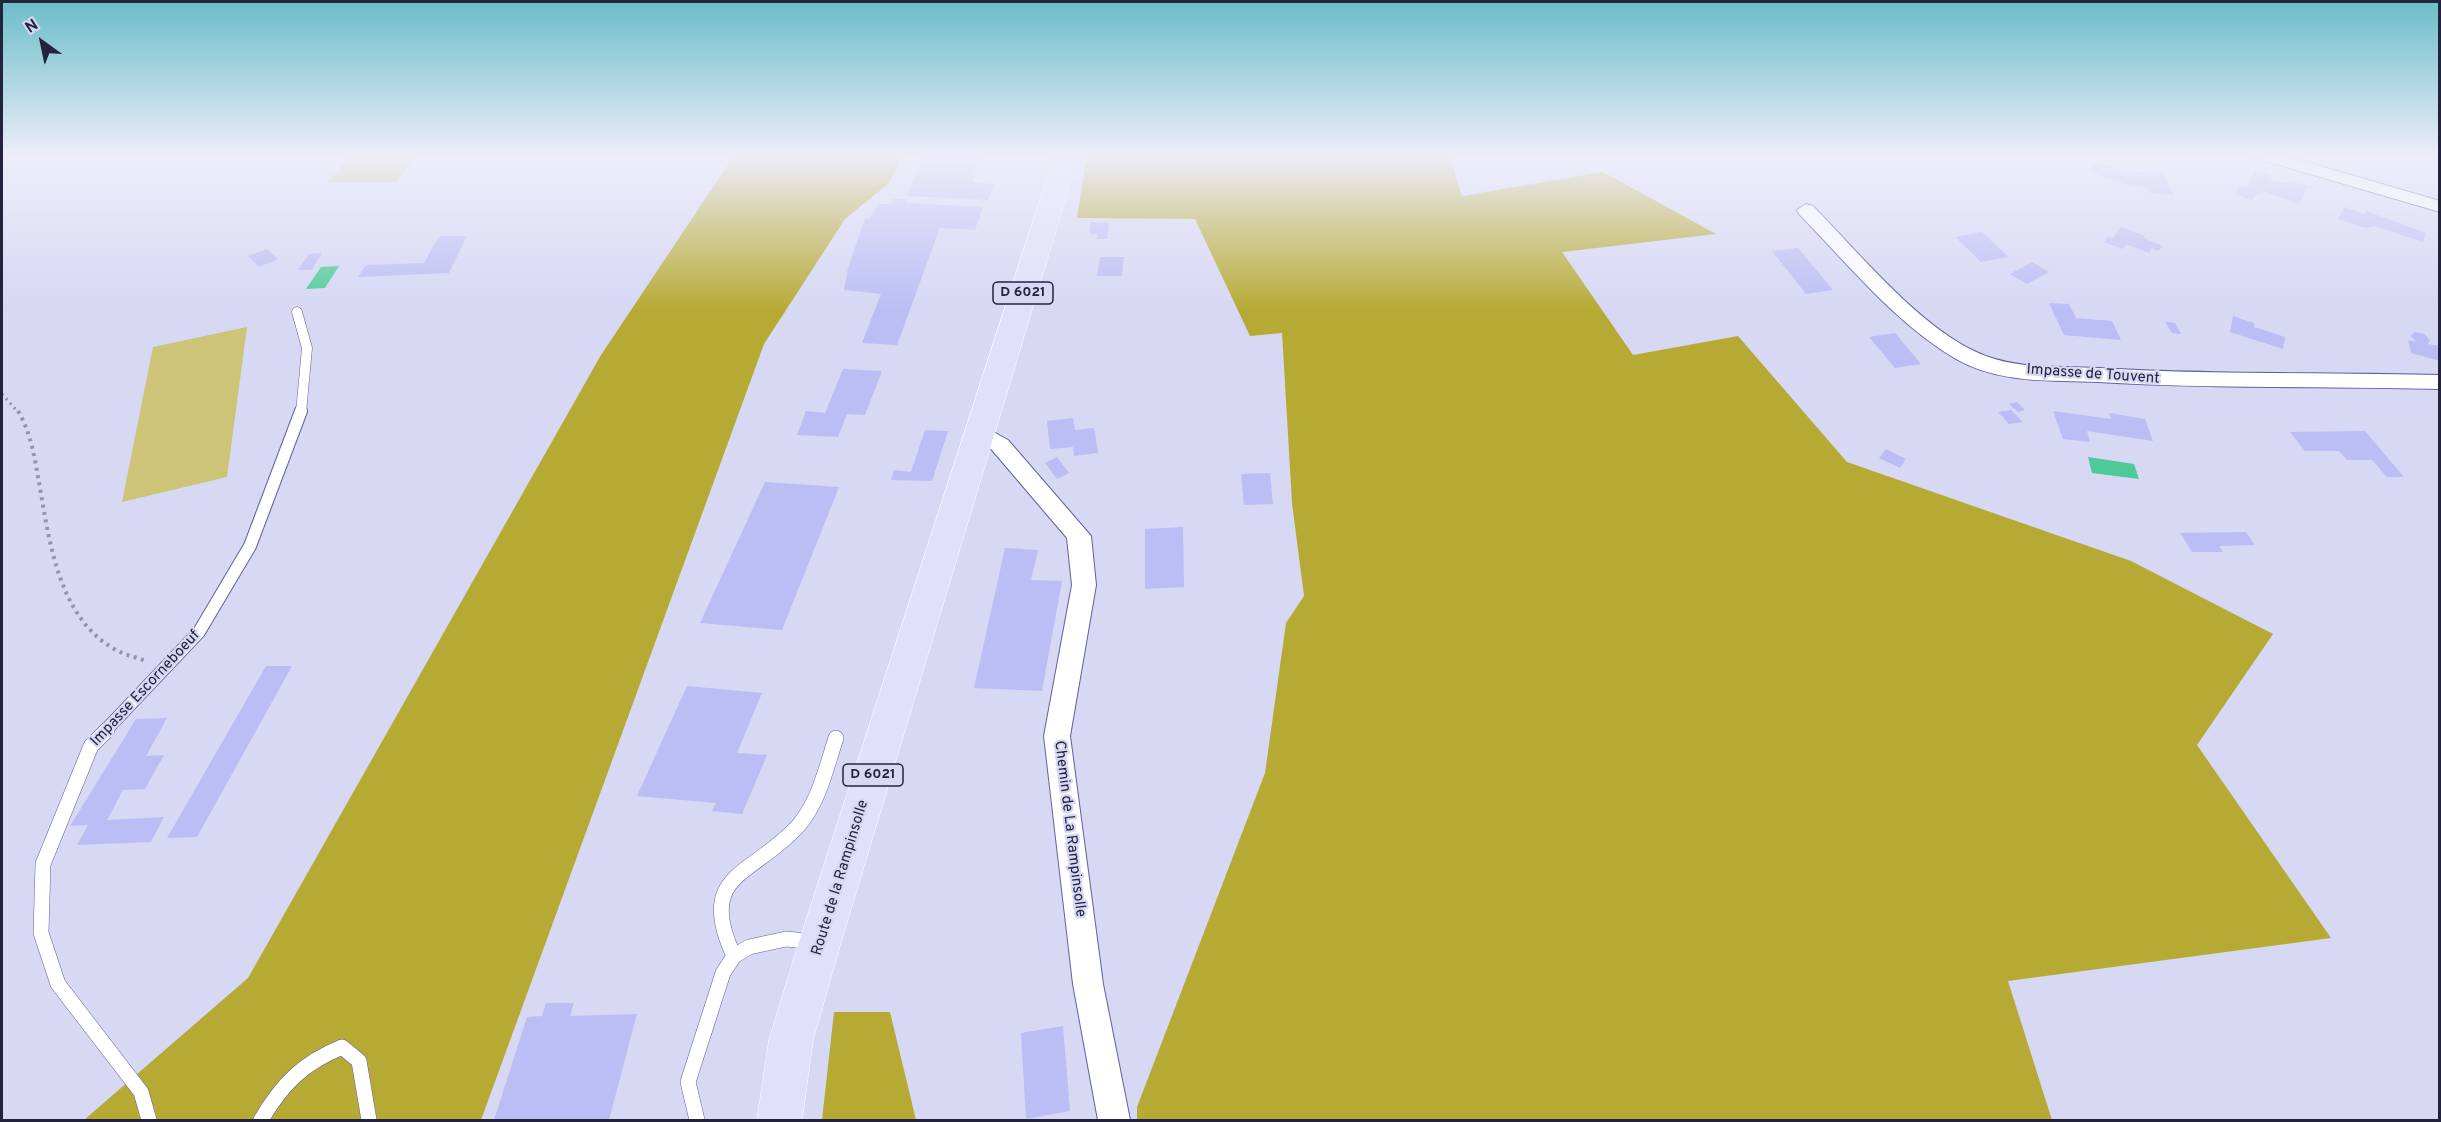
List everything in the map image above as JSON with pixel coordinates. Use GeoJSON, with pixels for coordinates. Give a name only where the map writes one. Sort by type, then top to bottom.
{"type":"FeatureCollection","features":[{"type":"Feature","properties":{"kind":"main road","name":"D 6021"},"geometry":{"type":"LineString","coordinates":[[981,433],[1051,206]]}},
{"type":"Feature","properties":{"kind":"main road","name":"Route de la Rampinsolle"},"geometry":{"type":"LineString","coordinates":[[778,1120],[791,1040],[981,433]]}},
{"type":"Feature","properties":{"kind":"street","name":"Impasse de Touvent"},"geometry":{"type":"LineString","coordinates":[[1806,210],[1916,319],[1955,348],[1986,365],[2014,370],[2155,380],[2439,382]]}},
{"type":"Feature","properties":{"kind":"street","name":"Chemin de La Rampinsolle"},"geometry":{"type":"LineString","coordinates":[[981,433],[1000,444],[1079,536],[1084,585],[1057,736],[1088,984],[1114,1120]]}},
{"type":"Feature","properties":{"kind":"lane","name":"Impasse Escorneboeuf"},"geometry":{"type":"LineString","coordinates":[[149,1120],[141,1092],[58,984],[41,933],[43,864],[91,747],[199,632],[250,546],[301,416],[307,348],[297,312]]}},
{"type":"Feature","properties":{"kind":"lane"},"geometry":{"type":"LineString","coordinates":[[734,957],[718,923],[721,904],[730,884],[745,868],[798,826],[817,793],[836,738]]}},
{"type":"Feature","properties":{"kind":"lane"},"geometry":{"type":"LineString","coordinates":[[697,1120],[687,1082],[723,973],[734,957],[749,947],[786,939],[820,942]]}},
{"type":"Feature","properties":{"kind":"lane"},"geometry":{"type":"LineString","coordinates":[[261,1120],[281,1085],[314,1057],[342,1047],[358,1060],[369,1120]]}},
{"type":"Feature","properties":{"kind":"path"},"geometry":{"type":"LineString","coordinates":[[2,394],[13,403],[28,427],[54,561],[68,598],[88,630],[125,656],[167,666]]}},
{"type":"Feature","properties":{"kind":"shaded area"},"geometry":{"type":"Polygon","coordinates":[[[700,206],[861,206],[845,219],[764,344],[481,1120],[84,1120],[248,978],[601,355],[700,206]]]}},
{"type":"Feature","properties":{"kind":"shaded area"},"geometry":{"type":"Polygon","coordinates":[[[1079,206],[1666,206],[1716,234],[1562,252],[1633,355],[1738,336],[1847,462],[2131,561],[2273,634],[2197,745],[2331,938],[2008,981],[2052,1120],[1137,1120],[1137,1107],[1265,773],[1286,623],[1304,596],[1292,503],[1282,333],[1250,336],[1195,219],[1077,218],[1079,206]]]}},
{"type":"Feature","properties":{"kind":"shaded area"},"geometry":{"type":"Polygon","coordinates":[[[339,266],[325,288],[306,289],[321,267],[339,266]]]}},
{"type":"Feature","properties":{"kind":"shaded area"},"geometry":{"type":"Polygon","coordinates":[[[247,327],[227,477],[122,502],[153,347],[247,327]]]}},
{"type":"Feature","properties":{"kind":"shaded area"},"geometry":{"type":"Polygon","coordinates":[[[2088,457],[2134,464],[2139,479],[2092,473],[2088,457]]]}},
{"type":"Feature","properties":{"kind":"shaded area"},"geometry":{"type":"Polygon","coordinates":[[[834,1012],[890,1012],[916,1120],[822,1120],[834,1012]]]}},
{"type":"Feature","properties":{"kind":"building"},"geometry":{"type":"Polygon","coordinates":[[[877,206],[983,207],[975,230],[940,228],[897,345],[862,343],[881,294],[844,290],[848,268],[865,219],[870,219],[877,206]]]}},
{"type":"Feature","properties":{"kind":"building"},"geometry":{"type":"Polygon","coordinates":[[[2344,207],[2365,214],[2366,211],[2426,233],[2423,242],[2375,226],[2365,228],[2338,219],[2344,207]]]}},
{"type":"Feature","properties":{"kind":"building"},"geometry":{"type":"Polygon","coordinates":[[[1091,222],[1109,223],[1107,239],[1097,239],[1098,234],[1089,234],[1091,222]]]}},
{"type":"Feature","properties":{"kind":"building"},"geometry":{"type":"Polygon","coordinates":[[[2121,227],[2163,246],[2158,251],[2152,248],[2149,253],[2126,244],[2123,249],[2104,242],[2109,236],[2113,238],[2121,227]]]}},
{"type":"Feature","properties":{"kind":"building"},"geometry":{"type":"Polygon","coordinates":[[[1982,232],[2009,257],[1981,262],[1955,237],[1982,232]]]}},
{"type":"Feature","properties":{"kind":"building"},"geometry":{"type":"Polygon","coordinates":[[[439,236],[467,236],[449,273],[358,277],[366,265],[424,263],[439,236]]]}},
{"type":"Feature","properties":{"kind":"building"},"geometry":{"type":"Polygon","coordinates":[[[1798,248],[1833,290],[1806,294],[1772,251],[1798,248]]]}},
{"type":"Feature","properties":{"kind":"building"},"geometry":{"type":"Polygon","coordinates":[[[267,249],[278,259],[259,267],[248,256],[267,249]]]}},
{"type":"Feature","properties":{"kind":"building"},"geometry":{"type":"Polygon","coordinates":[[[322,253],[312,270],[298,270],[309,254],[322,253]]]}},
{"type":"Feature","properties":{"kind":"building"},"geometry":{"type":"Polygon","coordinates":[[[1100,257],[1124,257],[1122,276],[1097,276],[1100,257]]]}},
{"type":"Feature","properties":{"kind":"building"},"geometry":{"type":"Polygon","coordinates":[[[2032,262],[2049,272],[2027,284],[2010,274],[2032,262]]]}},
{"type":"Feature","properties":{"kind":"building"},"geometry":{"type":"Polygon","coordinates":[[[2049,303],[2069,304],[2076,318],[2112,321],[2121,340],[2064,335],[2049,303]]]}},
{"type":"Feature","properties":{"kind":"building"},"geometry":{"type":"Polygon","coordinates":[[[2233,316],[2254,323],[2254,327],[2285,337],[2283,349],[2230,332],[2233,316]]]}},
{"type":"Feature","properties":{"kind":"building"},"geometry":{"type":"Polygon","coordinates":[[[2165,322],[2175,323],[2181,334],[2172,333],[2165,322]]]}},
{"type":"Feature","properties":{"kind":"building"},"geometry":{"type":"Polygon","coordinates":[[[2415,332],[2424,334],[2430,340],[2428,344],[2440,346],[2440,361],[2411,353],[2408,340],[2417,342],[2410,336],[2415,332]]]}},
{"type":"Feature","properties":{"kind":"building"},"geometry":{"type":"Polygon","coordinates":[[[1895,333],[1921,364],[1895,368],[1869,337],[1895,333]]]}},
{"type":"Feature","properties":{"kind":"building"},"geometry":{"type":"Polygon","coordinates":[[[843,369],[882,371],[865,415],[847,414],[838,437],[797,435],[806,411],[825,413],[843,369]]]}},
{"type":"Feature","properties":{"kind":"building"},"geometry":{"type":"Polygon","coordinates":[[[2017,402],[2025,410],[2018,412],[2009,404],[2017,402]]]}},
{"type":"Feature","properties":{"kind":"building"},"geometry":{"type":"Polygon","coordinates":[[[2011,410],[2023,422],[2009,424],[1998,412],[2011,410]]]}},
{"type":"Feature","properties":{"kind":"building"},"geometry":{"type":"Polygon","coordinates":[[[2053,411],[2111,419],[2109,413],[2145,419],[2153,441],[2087,431],[2090,442],[2063,439],[2053,411]]]}},
{"type":"Feature","properties":{"kind":"building"},"geometry":{"type":"Polygon","coordinates":[[[1073,418],[1075,430],[1094,428],[1098,453],[1074,456],[1073,447],[1050,449],[1047,421],[1073,418]]]}},
{"type":"Feature","properties":{"kind":"building"},"geometry":{"type":"Polygon","coordinates":[[[925,430],[948,431],[932,481],[891,480],[894,470],[911,472],[925,430]]]}},
{"type":"Feature","properties":{"kind":"building"},"geometry":{"type":"Polygon","coordinates":[[[2365,431],[2404,477],[2387,477],[2372,460],[2347,460],[2339,451],[2305,451],[2290,432],[2365,431]]]}},
{"type":"Feature","properties":{"kind":"building"},"geometry":{"type":"Polygon","coordinates":[[[1886,449],[1906,459],[1900,468],[1879,458],[1886,449]]]}},
{"type":"Feature","properties":{"kind":"building"},"geometry":{"type":"Polygon","coordinates":[[[1057,457],[1069,473],[1057,479],[1045,463],[1057,457]]]}},
{"type":"Feature","properties":{"kind":"building"},"geometry":{"type":"Polygon","coordinates":[[[1270,473],[1273,504],[1244,505],[1241,474],[1270,473]]]}},
{"type":"Feature","properties":{"kind":"building"},"geometry":{"type":"Polygon","coordinates":[[[765,482],[839,487],[782,630],[700,623],[765,482]]]}},
{"type":"Feature","properties":{"kind":"building"},"geometry":{"type":"Polygon","coordinates":[[[1183,527],[1184,587],[1145,589],[1145,529],[1183,527]]]}},
{"type":"Feature","properties":{"kind":"building"},"geometry":{"type":"Polygon","coordinates":[[[2246,532],[2255,545],[2219,546],[2223,552],[2192,552],[2180,533],[2246,532]]]}},
{"type":"Feature","properties":{"kind":"building"},"geometry":{"type":"Polygon","coordinates":[[[1005,548],[1038,550],[1031,580],[1062,581],[1042,691],[974,688],[1005,548]]]}},
{"type":"Feature","properties":{"kind":"building"},"geometry":{"type":"Polygon","coordinates":[[[266,666],[292,666],[197,837],[167,838],[266,666]]]}},
{"type":"Feature","properties":{"kind":"building"},"geometry":{"type":"Polygon","coordinates":[[[687,686],[762,693],[737,753],[767,755],[742,814],[712,811],[716,803],[637,796],[687,686]]]}},
{"type":"Feature","properties":{"kind":"building"},"geometry":{"type":"Polygon","coordinates":[[[167,718],[146,756],[164,755],[145,789],[123,790],[107,820],[164,817],[151,842],[77,845],[88,825],[70,826],[136,719],[167,718]]]}},
{"type":"Feature","properties":{"kind":"building"},"geometry":{"type":"Polygon","coordinates":[[[546,1003],[574,1003],[570,1016],[637,1014],[609,1120],[494,1120],[527,1017],[542,1016],[546,1003]]]}},
{"type":"Feature","properties":{"kind":"building"},"geometry":{"type":"Polygon","coordinates":[[[1063,1026],[1070,1111],[1026,1119],[1021,1033],[1063,1026]]]}}]}
